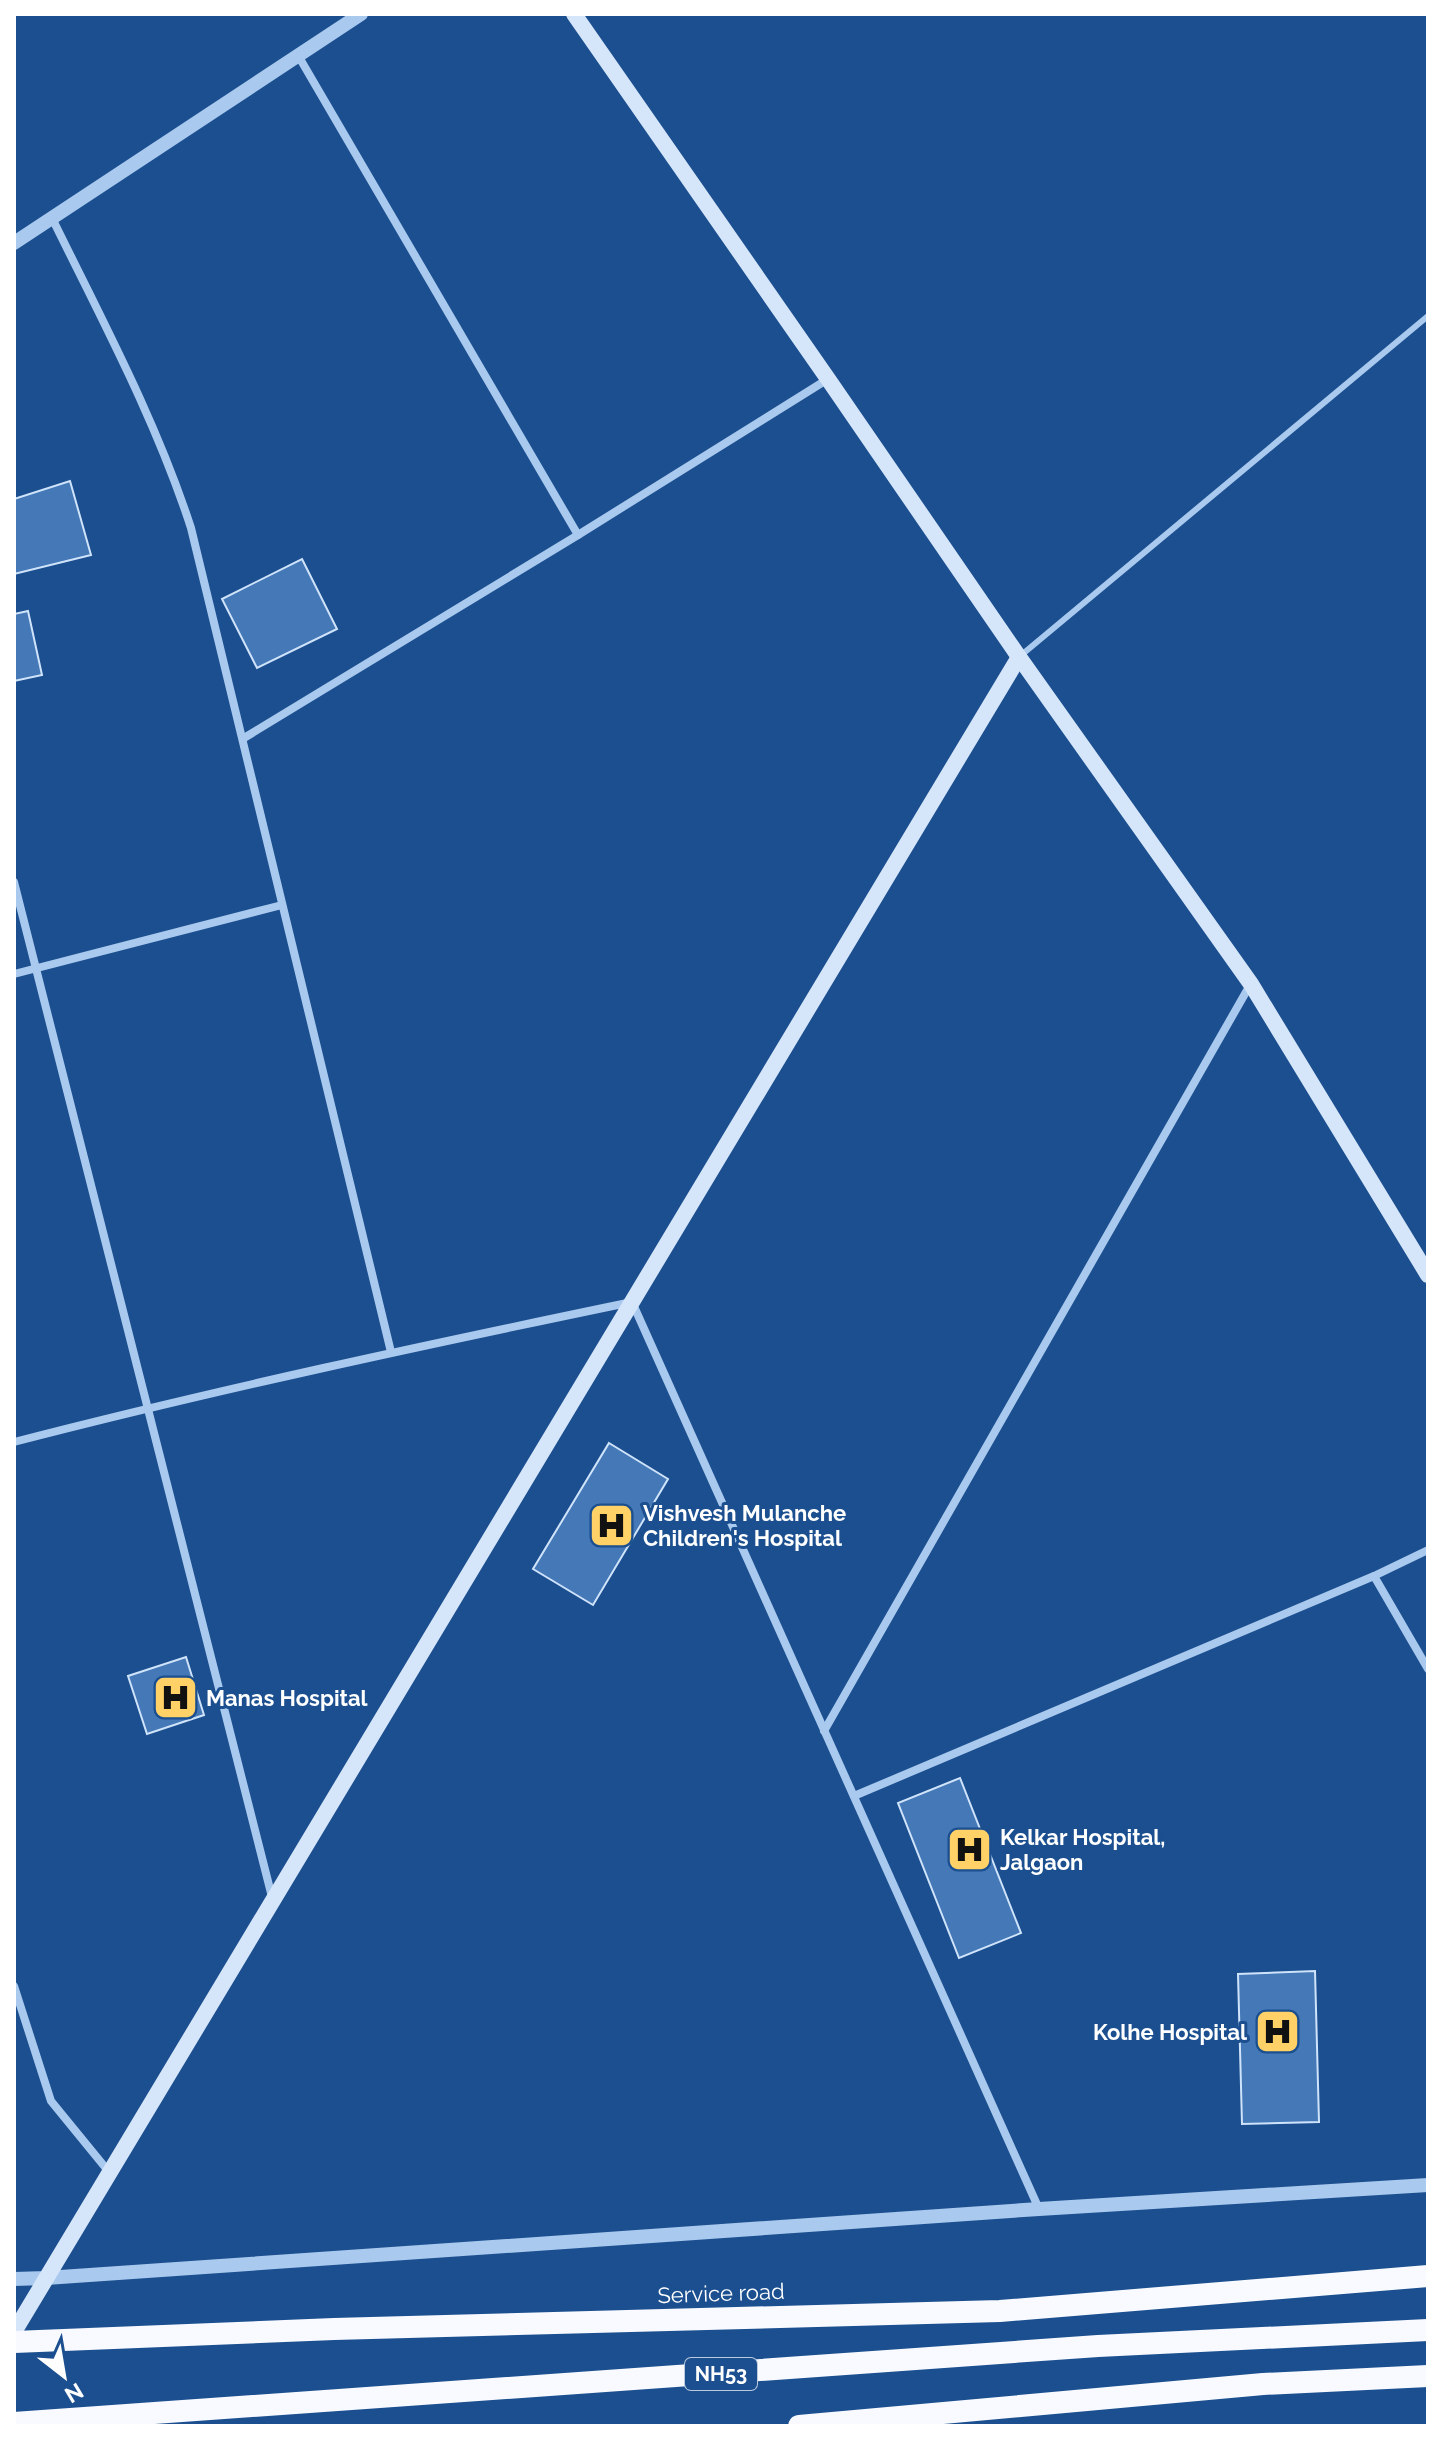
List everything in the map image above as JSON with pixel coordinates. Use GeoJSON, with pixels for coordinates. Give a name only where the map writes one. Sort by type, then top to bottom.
{"type":"FeatureCollection","features":[{"type":"Feature","properties":{"kind":"highway","name":"Service road"},"geometry":{"type":"LineString","coordinates":[[14,2342],[334,2329],[1000,2311],[1428,2276]]}},
{"type":"Feature","properties":{"kind":"highway","name":"NH53"},"geometry":{"type":"LineString","coordinates":[[14,2423],[1098,2346],[1428,2330]]}},
{"type":"Feature","properties":{"kind":"highway"},"geometry":{"type":"LineString","coordinates":[[799,2426],[1263,2384],[1428,2376]]}},
{"type":"Feature","properties":{"kind":"main road"},"geometry":{"type":"LineString","coordinates":[[574,14],[1019,657],[1251,984],[1428,1275]]}},
{"type":"Feature","properties":{"kind":"main road"},"geometry":{"type":"LineString","coordinates":[[14,2332],[1019,657]]}},
{"type":"Feature","properties":{"kind":"street"},"geometry":{"type":"LineString","coordinates":[[14,243],[361,14]]}},
{"type":"Feature","properties":{"kind":"street"},"geometry":{"type":"LineString","coordinates":[[299,57],[578,535]]}},
{"type":"Feature","properties":{"kind":"street"},"geometry":{"type":"LineString","coordinates":[[52,218],[152,423],[173,472],[191,528],[391,1352]]}},
{"type":"Feature","properties":{"kind":"street"},"geometry":{"type":"LineString","coordinates":[[244,738],[828,379]]}},
{"type":"Feature","properties":{"kind":"street"},"geometry":{"type":"LineString","coordinates":[[14,882],[273,1900]]}},
{"type":"Feature","properties":{"kind":"street"},"geometry":{"type":"LineString","coordinates":[[14,974],[282,905]]}},
{"type":"Feature","properties":{"kind":"street"},"geometry":{"type":"LineString","coordinates":[[824,1731],[1251,984]]}},
{"type":"Feature","properties":{"kind":"street"},"geometry":{"type":"LineString","coordinates":[[14,1442],[391,1352],[632,1302],[1039,2209]]}},
{"type":"Feature","properties":{"kind":"street"},"geometry":{"type":"LineString","coordinates":[[854,1796],[1374,1576],[1428,1550]]}},
{"type":"Feature","properties":{"kind":"street"},"geometry":{"type":"LineString","coordinates":[[1374,1576],[1428,1669]]}},
{"type":"Feature","properties":{"kind":"street"},"geometry":{"type":"LineString","coordinates":[[14,1986],[51,2101],[109,2172]]}},
{"type":"Feature","properties":{"kind":"street"},"geometry":{"type":"LineString","coordinates":[[14,2279],[1428,2185]]}},
{"type":"Feature","properties":{"kind":"lane"},"geometry":{"type":"LineString","coordinates":[[1019,657],[1428,316]]}},
{"type":"Feature","properties":{"kind":"building"},"geometry":{"type":"Polygon","coordinates":[[[70,481],[91,555],[14,574],[14,499],[70,481]]]}},
{"type":"Feature","properties":{"kind":"building"},"geometry":{"type":"Polygon","coordinates":[[[302,559],[337,629],[257,668],[222,599],[302,559]]]}},
{"type":"Feature","properties":{"kind":"building"},"geometry":{"type":"Polygon","coordinates":[[[28,611],[42,675],[14,681],[14,614],[28,611]]]}},
{"type":"Feature","properties":{"kind":"building"},"geometry":{"type":"Polygon","coordinates":[[[609,1443],[668,1479],[593,1605],[533,1569],[609,1443]]]}},
{"type":"Feature","properties":{"kind":"building"},"geometry":{"type":"Polygon","coordinates":[[[186,1657],[204,1715],[147,1734],[128,1676],[186,1657]]]}},
{"type":"Feature","properties":{"kind":"building"},"geometry":{"type":"Polygon","coordinates":[[[960,1778],[1021,1933],[959,1958],[898,1803],[960,1778]]]}},
{"type":"Feature","properties":{"kind":"building"},"geometry":{"type":"Polygon","coordinates":[[[1315,1971],[1319,2122],[1242,2124],[1238,1974],[1315,1971]]]}},
{"type":"Feature","properties":{"kind":"place","name":"Vishvesh Mulanche Children's Hospital"},"geometry":{"type":"Point","coordinates":[612,1526]}},
{"type":"Feature","properties":{"kind":"place","name":"Manas Hospital"},"geometry":{"type":"Point","coordinates":[175,1698]}},
{"type":"Feature","properties":{"kind":"place","name":"Kelkar Hospital, Jalgaon"},"geometry":{"type":"Point","coordinates":[969,1850]}},
{"type":"Feature","properties":{"kind":"place","name":"Kolhe Hospital"},"geometry":{"type":"Point","coordinates":[1278,2032]}}]}
